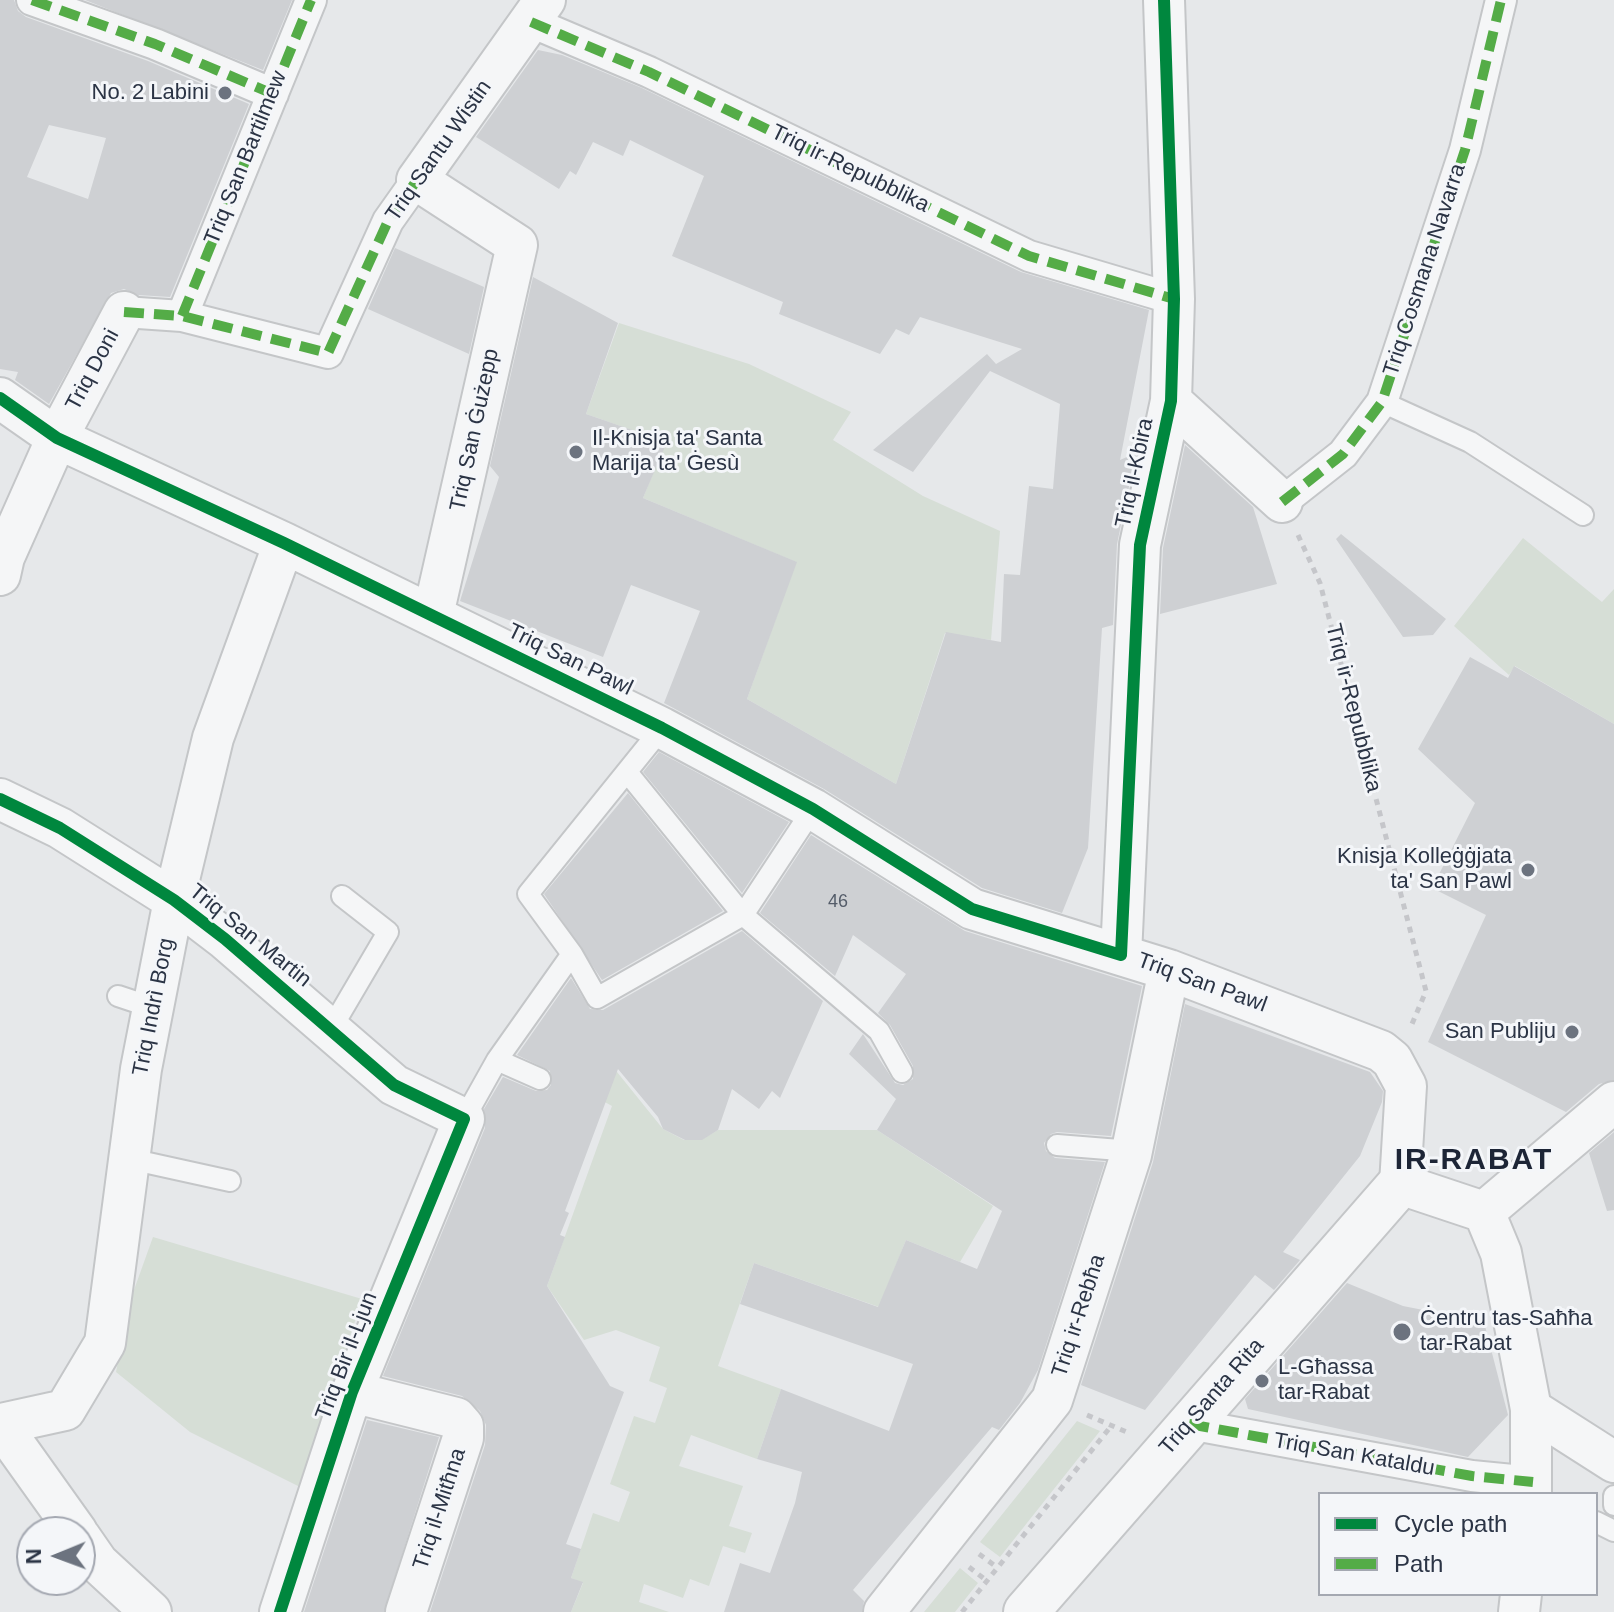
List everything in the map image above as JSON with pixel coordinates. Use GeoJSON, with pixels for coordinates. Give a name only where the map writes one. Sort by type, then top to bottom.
{"type":"FeatureCollection","features":[{"type":"Feature","properties":{"kind":"street"},"geometry":{"type":"LineString","coordinates":[[32,0],[155,44],[273,94]]}},
{"type":"Feature","properties":{"kind":"street","name":"Triq San Bartilmew"},"geometry":{"type":"LineString","coordinates":[[182,316],[311,0]]}},
{"type":"Feature","properties":{"kind":"street","name":"Triq il-Kbira"},"geometry":{"type":"LineString","coordinates":[[1121,955],[1140,545],[1171,401],[1174,299],[1164,0]]}},
{"type":"Feature","properties":{"kind":"street","name":"Triq Cosmana Navarra"},"geometry":{"type":"LineString","coordinates":[[1282,502],[1343,454],[1382,402],[1465,150],[1501,0]]}},
{"type":"Feature","properties":{"kind":"street","name":"Triq ir-Repubblika"},"geometry":{"type":"LineString","coordinates":[[538,11],[649,72],[1029,256],[1174,299]]}},
{"type":"Feature","properties":{"kind":"street","name":"Triq Santu Wistin"},"geometry":{"type":"LineString","coordinates":[[328,353],[388,221],[538,11]]}},
{"type":"Feature","properties":{"kind":"street","name":"Triq San Ġużepp"},"geometry":{"type":"LineString","coordinates":[[417,180],[517,245],[433,615]]}},
{"type":"Feature","properties":{"kind":"street","name":"Triq Doni"},"geometry":{"type":"LineString","coordinates":[[0,575],[4,557],[57,438],[124,312],[182,316],[328,353]]}},
{"type":"Feature","properties":{"kind":"street","name":"Triq San Pawl"},"geometry":{"type":"LineString","coordinates":[[0,398],[57,438],[284,543],[662,728],[813,809],[972,909],[1169,970],[1368,1045],[1392,1060]]}},
{"type":"Feature","properties":{"kind":"street"},"geometry":{"type":"LineString","coordinates":[[1171,401],[1282,502]]}},
{"type":"Feature","properties":{"kind":"street","name":"Triq Indrì Borg"},"geometry":{"type":"LineString","coordinates":[[1,1424],[65,1410],[105,1343],[141,1069],[136,1002],[174,900],[213,738],[284,543]]}},
{"type":"Feature","properties":{"kind":"street","name":"Triq San Martin"},"geometry":{"type":"LineString","coordinates":[[0,799],[60,828],[174,900],[394,1085],[464,1119]]}},
{"type":"Feature","properties":{"kind":"street","name":"Triq ir-Rebħa"},"geometry":{"type":"LineString","coordinates":[[884,1612],[1052,1400],[1132,1151],[1169,970]]}},
{"type":"Feature","properties":{"kind":"street"},"geometry":{"type":"LineString","coordinates":[[1392,1060],[1406,1086],[1400,1184],[1484,1212],[1614,1102]]}},
{"type":"Feature","properties":{"kind":"street","name":"Triq Bir il-Ljun"},"geometry":{"type":"LineString","coordinates":[[280,1612],[352,1392],[464,1119]]}},
{"type":"Feature","properties":{"kind":"street","name":"Triq Santa Rita"},"geometry":{"type":"LineString","coordinates":[[1026,1612],[1400,1184]]}},
{"type":"Feature","properties":{"kind":"street","name":"Triq San Kataldu"},"geometry":{"type":"LineString","coordinates":[[1189,1424],[1539,1490],[1531,1409],[1501,1253],[1484,1212]]}},
{"type":"Feature","properties":{"kind":"street","name":"Triq il-Mitħna"},"geometry":{"type":"LineString","coordinates":[[352,1392],[456,1418],[463,1426],[463,1438],[406,1612]]}},
{"type":"Feature","properties":{"kind":"street"},"geometry":{"type":"LineString","coordinates":[[1531,1409],[1614,1462]]}},
{"type":"Feature","properties":{"kind":"street"},"geometry":{"type":"LineString","coordinates":[[1,1424],[65,1516]]}},
{"type":"Feature","properties":{"kind":"street"},"geometry":{"type":"LineString","coordinates":[[96,1560],[151,1612]]}},
{"type":"Feature","properties":{"kind":"lane"},"geometry":{"type":"LineString","coordinates":[[1382,402],[1470,442],[1583,515]]}},
{"type":"Feature","properties":{"kind":"lane"},"geometry":{"type":"LineString","coordinates":[[662,728],[528,894],[572,954],[597,998],[743,915],[813,809]]}},
{"type":"Feature","properties":{"kind":"lane"},"geometry":{"type":"LineString","coordinates":[[627,772],[743,915],[879,1031],[902,1072]]}},
{"type":"Feature","properties":{"kind":"lane"},"geometry":{"type":"LineString","coordinates":[[331,1029],[388,932],[342,896]]}},
{"type":"Feature","properties":{"kind":"lane","name":"Triq Bir il-Ljun"},"geometry":{"type":"LineString","coordinates":[[464,1119],[497,1060],[572,954]]}},
{"type":"Feature","properties":{"kind":"lane"},"geometry":{"type":"LineString","coordinates":[[497,1060],[540,1079]]}},
{"type":"Feature","properties":{"kind":"lane"},"geometry":{"type":"LineString","coordinates":[[1057,1145],[1132,1151]]}},
{"type":"Feature","properties":{"kind":"lane"},"geometry":{"type":"LineString","coordinates":[[130,1159],[230,1181]]}},
{"type":"Feature","properties":{"kind":"lane"},"geometry":{"type":"LineString","coordinates":[[1614,1496],[1614,1505]]}},
{"type":"Feature","properties":{"kind":"path"},"geometry":{"type":"LineString","coordinates":[[962,1612],[1112,1425],[1078,1411]]}},
{"type":"Feature","properties":{"kind":"path"},"geometry":{"type":"LineString","coordinates":[[970,1546],[998,1568]]}},
{"type":"Feature","properties":{"kind":"path"},"geometry":{"type":"LineString","coordinates":[[959,1560],[987,1581]]}},
{"type":"Feature","properties":{"kind":"shaded area"},"geometry":{"type":"Polygon","coordinates":[[[619,323],[749,364],[851,412],[833,440],[923,496],[1000,531],[991,640],[945,633],[896,784],[747,699],[796,562],[643,498],[666,442],[586,414],[619,323]]]}},
{"type":"Feature","properties":{"kind":"shaded area"},"geometry":{"type":"Polygon","coordinates":[[[1523,538],[1602,602],[1614,589],[1614,724],[1515,666],[1509,675],[1454,626],[1523,538]]]}},
{"type":"Feature","properties":{"kind":"shaded area"},"geometry":{"type":"Polygon","coordinates":[[[613,1067],[663,1129],[684,1140],[702,1139],[718,1130],[877,1130],[993,1206],[960,1262],[906,1240],[879,1307],[754,1263],[718,1366],[781,1389],[757,1459],[691,1435],[679,1466],[743,1486],[729,1526],[752,1533],[745,1553],[723,1546],[709,1586],[690,1579],[683,1598],[644,1584],[639,1602],[669,1612],[571,1612],[583,1583],[571,1578],[593,1513],[619,1522],[630,1492],[610,1484],[634,1416],[655,1423],[667,1388],[649,1381],[660,1347],[616,1330],[584,1340],[547,1286],[612,1106],[601,1100],[613,1067]]]}},
{"type":"Feature","properties":{"kind":"shaded area"},"geometry":{"type":"Polygon","coordinates":[[[153,1237],[362,1299],[302,1488],[190,1432],[116,1372],[130,1301],[153,1237]]]}},
{"type":"Feature","properties":{"kind":"shaded area"},"geometry":{"type":"Polygon","coordinates":[[[1077,1421],[1100,1431],[1000,1557],[980,1542],[1077,1421]]]}},
{"type":"Feature","properties":{"kind":"shaded area"},"geometry":{"type":"Polygon","coordinates":[[[960,1568],[978,1583],[955,1612],[924,1612],[960,1568]]]}},
{"type":"Feature","properties":{"kind":"building"},"geometry":{"type":"Polygon","coordinates":[[[0,0],[14,0],[18,11],[26,17],[148,61],[249,104],[170,297],[138,295],[124,289],[111,293],[49,404],[15,380],[18,372],[0,369],[0,0]],[[49,125],[27,177],[88,199],[106,138],[49,125]]]}},
{"type":"Feature","properties":{"kind":"building"},"geometry":{"type":"Polygon","coordinates":[[[85,0],[292,0],[263,70],[85,0]]]}},
{"type":"Feature","properties":{"kind":"building"},"geometry":{"type":"Polygon","coordinates":[[[538,50],[562,55],[642,88],[1021,272],[1149,310],[1120,460],[1136,453],[1117,544],[1113,625],[1102,628],[1088,848],[1062,913],[982,888],[824,789],[664,703],[700,611],[631,585],[603,657],[460,601],[499,477],[490,466],[533,277],[618,323],[586,414],[667,442],[643,498],[797,562],[747,699],[896,784],[946,632],[1001,642],[1004,574],[1020,575],[1029,486],[1053,489],[1060,404],[990,371],[913,472],[873,450],[987,354],[996,364],[1022,349],[920,317],[909,335],[896,329],[880,354],[779,314],[783,302],[672,256],[704,176],[630,140],[623,156],[593,142],[576,175],[570,171],[559,189],[476,137],[538,50]]]}},
{"type":"Feature","properties":{"kind":"building"},"geometry":{"type":"Polygon","coordinates":[[[395,248],[484,287],[469,354],[368,309],[395,248]]]}},
{"type":"Feature","properties":{"kind":"building"},"geometry":{"type":"Polygon","coordinates":[[[1185,445],[1253,507],[1277,584],[1160,614],[1163,548],[1185,445]]]}},
{"type":"Feature","properties":{"kind":"building"},"geometry":{"type":"Polygon","coordinates":[[[1341,534],[1446,619],[1433,635],[1403,637],[1336,539],[1341,534]]]}},
{"type":"Feature","properties":{"kind":"building","name":"Knisja Kolleġġjata ta' San Pawl"},"geometry":{"type":"Polygon","coordinates":[[[1470,657],[1508,678],[1514,666],[1614,724],[1614,1080],[1599,1084],[1566,1112],[1428,1042],[1486,915],[1432,888],[1475,803],[1418,749],[1470,657]]]}},
{"type":"Feature","properties":{"kind":"building"},"geometry":{"type":"Polygon","coordinates":[[[659,752],[789,822],[742,893],[643,772],[659,752]]]}},
{"type":"Feature","properties":{"kind":"building"},"geometry":{"type":"Polygon","coordinates":[[[628,793],[723,911],[602,980],[544,894],[628,793]]]}},
{"type":"Feature","properties":{"kind":"building"},"geometry":{"type":"Polygon","coordinates":[[[811,835],[965,931],[1142,986],[1111,1136],[1057,1132],[1044,1143],[1046,1151],[1055,1158],[1105,1162],[1038,1370],[1020,1403],[999,1430],[992,1427],[853,1590],[864,1601],[862,1612],[724,1612],[740,1563],[770,1573],[795,1503],[802,1472],[757,1459],[781,1389],[889,1431],[913,1364],[740,1304],[754,1263],[878,1307],[906,1240],[977,1269],[1002,1211],[877,1130],[896,1099],[849,1054],[863,1034],[895,1083],[903,1085],[913,1079],[913,1066],[890,1025],[878,1013],[906,974],[853,935],[835,976],[760,913],[811,835]]]}},
{"type":"Feature","properties":{"kind":"building"},"geometry":{"type":"Polygon","coordinates":[[[742,931],[823,1001],[780,1098],[772,1091],[759,1109],[732,1089],[718,1130],[702,1140],[685,1140],[663,1129],[658,1117],[618,1069],[565,1211],[569,1213],[560,1235],[565,1237],[547,1286],[610,1386],[624,1392],[566,1544],[581,1549],[571,1578],[583,1582],[571,1612],[430,1612],[485,1445],[486,1425],[480,1411],[462,1396],[383,1376],[485,1128],[484,1109],[503,1077],[536,1091],[547,1090],[551,1085],[550,1071],[517,1055],[571,978],[590,1009],[603,1010],[742,931]]]}},
{"type":"Feature","properties":{"kind":"building"},"geometry":{"type":"Polygon","coordinates":[[[1185,1004],[1370,1072],[1383,1091],[1382,1102],[1360,1156],[1283,1252],[1300,1260],[1274,1290],[1255,1275],[1145,1410],[1081,1385],[1153,1162],[1185,1004]]]}},
{"type":"Feature","properties":{"kind":"building"},"geometry":{"type":"Polygon","coordinates":[[[1614,1132],[1614,1210],[1607,1211],[1589,1153],[1614,1132]]]}},
{"type":"Feature","properties":{"kind":"building"},"geometry":{"type":"Polygon","coordinates":[[[1347,1283],[1403,1306],[1484,1322],[1508,1415],[1468,1457],[1248,1409],[1245,1399],[1347,1283]]]}},
{"type":"Feature","properties":{"kind":"building"},"geometry":{"type":"Polygon","coordinates":[[[367,1420],[439,1437],[384,1612],[304,1612],[367,1420]]]}},
{"type":"Feature","properties":{"kind":"marked path"},"geometry":{"type":"LineString","coordinates":[[32,0],[155,44],[273,94]]}},
{"type":"Feature","properties":{"kind":"marked path"},"geometry":{"type":"LineString","coordinates":[[182,316],[311,0]]}},
{"type":"Feature","properties":{"kind":"marked path"},"geometry":{"type":"LineString","coordinates":[[1282,502],[1343,454],[1382,402],[1465,150],[1501,0]]}},
{"type":"Feature","properties":{"kind":"marked path"},"geometry":{"type":"LineString","coordinates":[[531,22],[649,72],[1029,256],[1174,299]]}},
{"type":"Feature","properties":{"kind":"marked path"},"geometry":{"type":"LineString","coordinates":[[124,312],[182,316],[328,353],[388,221],[417,180]]}},
{"type":"Feature","properties":{"kind":"marked path"},"geometry":{"type":"LineString","coordinates":[[1189,1424],[1472,1476],[1533,1482]]}},
{"type":"Feature","properties":{"kind":"cycle path"},"geometry":{"type":"LineString","coordinates":[[0,398],[57,438],[284,543],[662,728],[813,809],[972,909],[1121,955],[1140,545],[1171,401],[1174,299],[1164,0]]}},
{"type":"Feature","properties":{"kind":"cycle path"},"geometry":{"type":"LineString","coordinates":[[0,799],[60,828],[174,900],[225,939],[394,1085],[464,1119],[352,1392],[280,1612]]}},
{"type":"Feature","properties":{"kind":"place","name":"No. 2 Labini"},"geometry":{"type":"Point","coordinates":[225,93]}},
{"type":"Feature","properties":{"kind":"place","name":"Il-Knisja ta' Santa Marija ta' Ġesù"},"geometry":{"type":"Point","coordinates":[576,452]}},
{"type":"Feature","properties":{"kind":"place","name":"Knisja Kolleġġjata ta' San Pawl"},"geometry":{"type":"Point","coordinates":[1528,870]}},
{"type":"Feature","properties":{"kind":"place","name":"San Publiju"},"geometry":{"type":"Point","coordinates":[1572,1032]}},
{"type":"Feature","properties":{"kind":"place","name":"Ċentru tas-Saħħa tar-Rabat"},"geometry":{"type":"Point","coordinates":[1402,1332]}},
{"type":"Feature","properties":{"kind":"place","name":"L-Għassa tar-Rabat"},"geometry":{"type":"Point","coordinates":[1262,1381]}},
{"type":"Feature","properties":{"kind":"district","name":"IR-RABAT"},"geometry":{"type":"Point","coordinates":[1474,1161]}}]}
